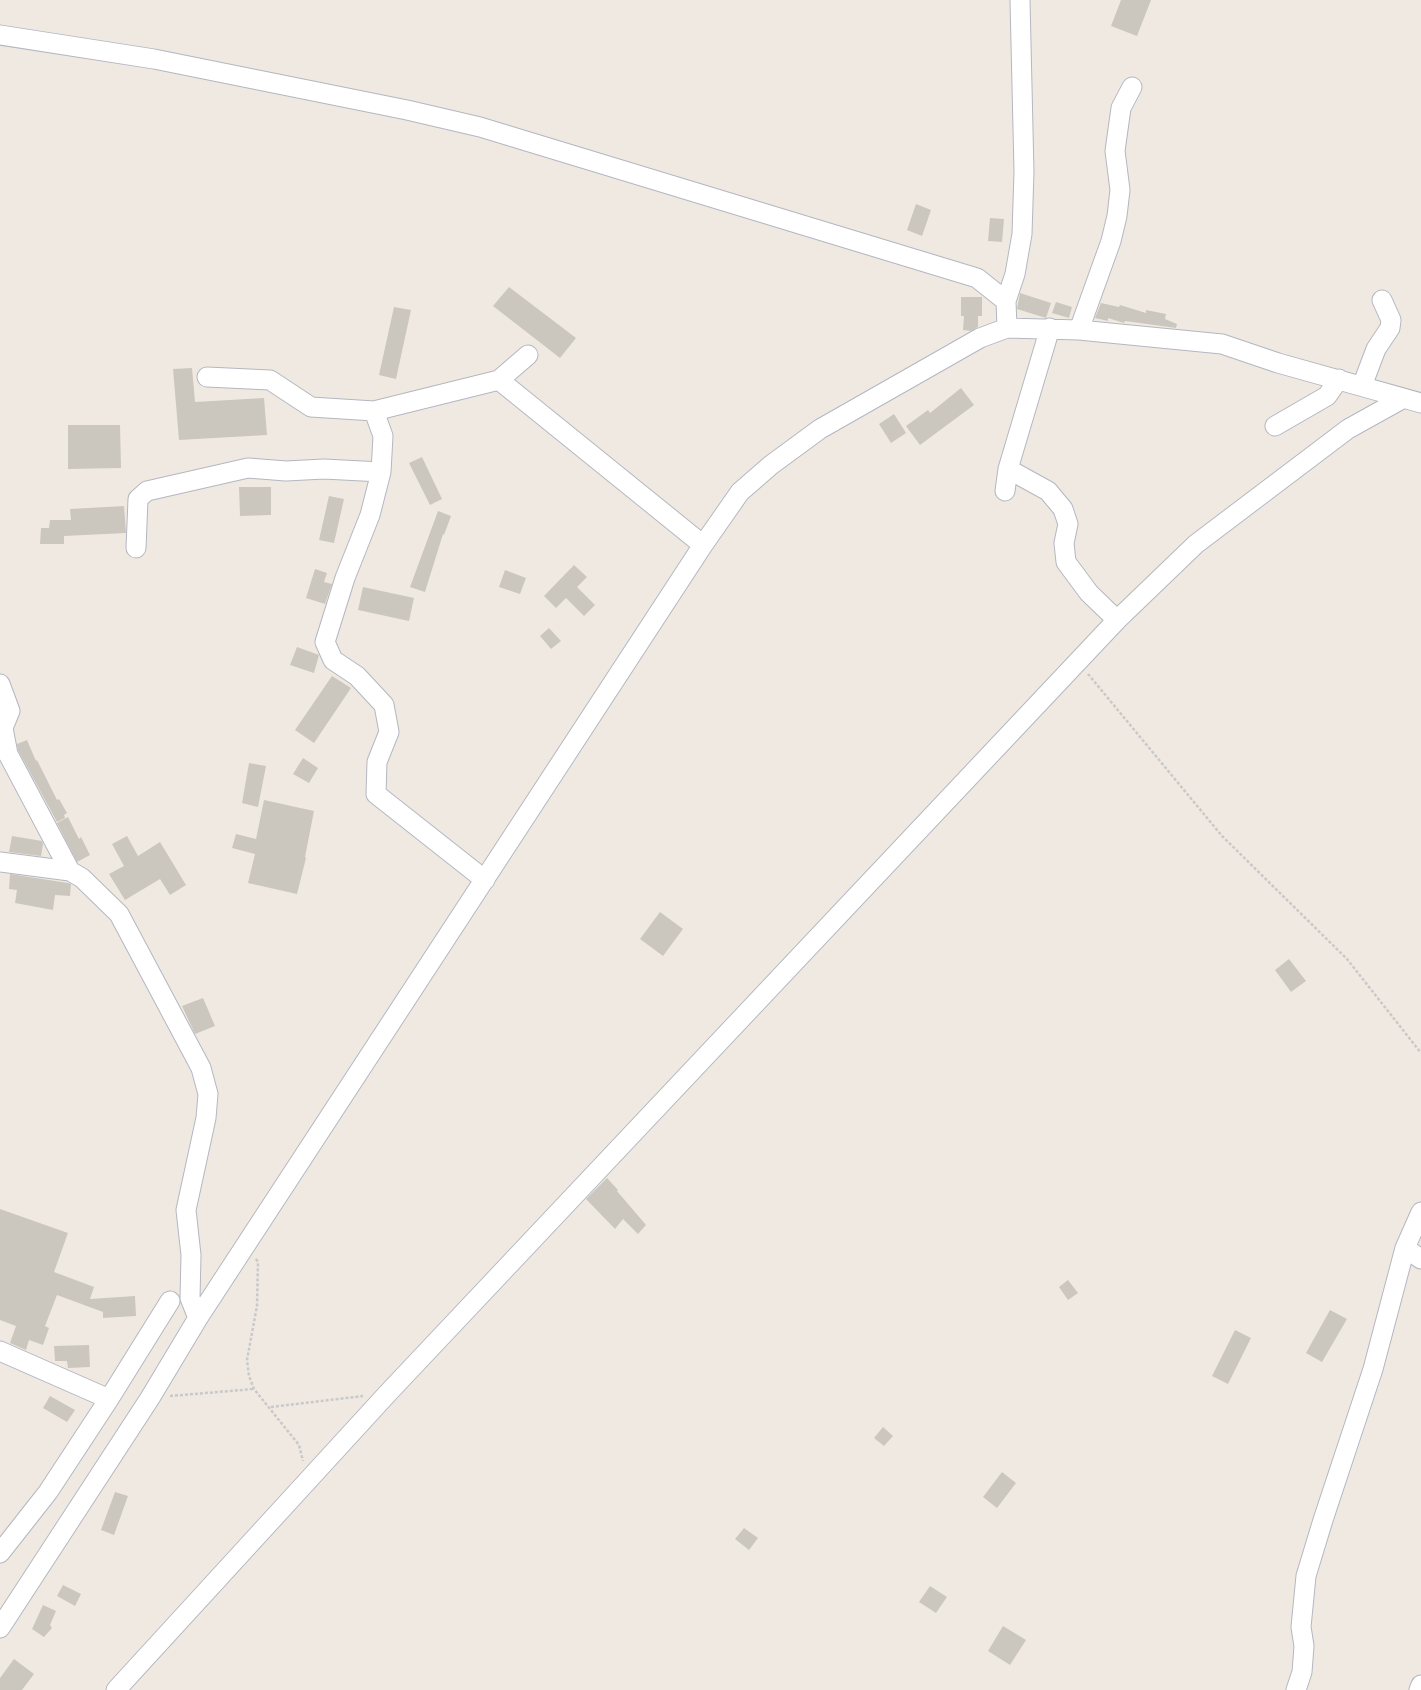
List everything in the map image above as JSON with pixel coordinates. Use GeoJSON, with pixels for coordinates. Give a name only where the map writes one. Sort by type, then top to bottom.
{"type":"FeatureCollection","features":[{"type":"Feature","properties":{"kind":"street"},"geometry":{"type":"LineString","coordinates":[[1007,328],[1010,289],[1022,234],[1024,172],[1020,0]]}},
{"type":"Feature","properties":{"kind":"street"},"geometry":{"type":"LineString","coordinates":[[0,35],[154,59],[399,108],[480,127],[1010,289]]}},
{"type":"Feature","properties":{"kind":"street"},"geometry":{"type":"LineString","coordinates":[[1079,330],[1118,216],[1120,190],[1115,152],[1121,108],[1132,87]]}},
{"type":"Feature","properties":{"kind":"street"},"geometry":{"type":"LineString","coordinates":[[1362,386],[1376,349],[1390,328],[1391,320],[1382,300]]}},
{"type":"Feature","properties":{"kind":"street"},"geometry":{"type":"LineString","coordinates":[[3,1616],[150,1398],[198,1318],[703,545],[740,492],[771,465],[820,429],[980,338],[1007,328],[1079,330],[1222,344],[1278,363],[1421,403]]}},
{"type":"Feature","properties":{"kind":"street"},"geometry":{"type":"LineString","coordinates":[[1005,492],[1008,469],[1050,328]]}},
{"type":"Feature","properties":{"kind":"street"},"geometry":{"type":"LineString","coordinates":[[207,377],[270,380],[311,407],[374,411],[499,380],[528,355]]}},
{"type":"Feature","properties":{"kind":"street"},"geometry":{"type":"LineString","coordinates":[[1275,426],[1327,396],[1339,379]]}},
{"type":"Feature","properties":{"kind":"street"},"geometry":{"type":"LineString","coordinates":[[499,380],[703,545]]}},
{"type":"Feature","properties":{"kind":"street"},"geometry":{"type":"LineString","coordinates":[[116,1690],[388,1393],[1117,620],[1196,544],[1348,429],[1402,398]]}},
{"type":"Feature","properties":{"kind":"street"},"geometry":{"type":"LineString","coordinates":[[374,411],[383,436],[381,472],[370,516],[345,578],[325,642],[334,660],[357,676],[384,705],[389,732],[377,762],[376,794],[485,880]]}},
{"type":"Feature","properties":{"kind":"street"},"geometry":{"type":"LineString","coordinates":[[136,548],[138,499],[146,491],[248,468],[286,471],[324,469],[381,472]]}},
{"type":"Feature","properties":{"kind":"street"},"geometry":{"type":"LineString","coordinates":[[1008,469],[1048,491],[1063,509],[1068,524],[1064,543],[1066,562],[1089,593],[1117,620]]}},
{"type":"Feature","properties":{"kind":"street"},"geometry":{"type":"LineString","coordinates":[[0,684],[10,711],[3,728],[4,751],[70,871]]}},
{"type":"Feature","properties":{"kind":"street"},"geometry":{"type":"LineString","coordinates":[[0,862],[70,871],[82,878],[119,914],[201,1068],[208,1094],[206,1118],[186,1210],[191,1256],[190,1298],[198,1318]]}},
{"type":"Feature","properties":{"kind":"street"},"geometry":{"type":"LineString","coordinates":[[1296,1690],[1302,1672],[1304,1646],[1301,1627],[1306,1576],[1322,1520],[1373,1369],[1405,1248],[1421,1212]]}},
{"type":"Feature","properties":{"kind":"street"},"geometry":{"type":"LineString","coordinates":[[1405,1248],[1421,1259]]}},
{"type":"Feature","properties":{"kind":"street"},"geometry":{"type":"LineString","coordinates":[[0,1553],[48,1492],[110,1399],[170,1301]]}},
{"type":"Feature","properties":{"kind":"street"},"geometry":{"type":"LineString","coordinates":[[0,1351],[110,1399]]}},
{"type":"Feature","properties":{"kind":"street"},"geometry":{"type":"LineString","coordinates":[[1419,1690],[1421,1685]]}},
{"type":"Feature","properties":{"kind":"path"},"geometry":{"type":"LineString","coordinates":[[1078,662],[1222,836],[1347,959],[1421,1053]]}},
{"type":"Feature","properties":{"kind":"path"},"geometry":{"type":"LineString","coordinates":[[245,1247],[258,1262],[257,1306],[247,1360],[249,1376],[254,1389],[299,1445],[307,1481]]}},
{"type":"Feature","properties":{"kind":"path"},"geometry":{"type":"LineString","coordinates":[[150,1398],[254,1389]]}},
{"type":"Feature","properties":{"kind":"path"},"geometry":{"type":"LineString","coordinates":[[270,1407],[388,1393]]}},
{"type":"Feature","properties":{"kind":"building"},"geometry":{"type":"Polygon","coordinates":[[[1121,0],[1151,0],[1137,36],[1111,26],[1121,0]]]}},
{"type":"Feature","properties":{"kind":"building"},"geometry":{"type":"Polygon","coordinates":[[[916,204],[931,210],[922,236],[907,230],[916,204]]]}},
{"type":"Feature","properties":{"kind":"building"},"geometry":{"type":"Polygon","coordinates":[[[990,218],[1004,219],[1002,242],[988,241],[990,218]]]}},
{"type":"Feature","properties":{"kind":"building"},"geometry":{"type":"Polygon","coordinates":[[[509,287],[576,338],[560,358],[493,306],[509,287]]]}},
{"type":"Feature","properties":{"kind":"building"},"geometry":{"type":"Polygon","coordinates":[[[1020,293],[1051,303],[1046,318],[1017,309],[1020,293]]]}},
{"type":"Feature","properties":{"kind":"building"},"geometry":{"type":"Polygon","coordinates":[[[961,297],[982,297],[982,316],[978,316],[978,327],[971,331],[963,330],[964,316],[961,316],[961,297]]]}},
{"type":"Feature","properties":{"kind":"building"},"geometry":{"type":"Polygon","coordinates":[[[1056,302],[1072,307],[1069,318],[1052,313],[1056,302]]]}},
{"type":"Feature","properties":{"kind":"building"},"geometry":{"type":"Polygon","coordinates":[[[1101,303],[1119,307],[1120,305],[1146,313],[1146,310],[1166,314],[1165,319],[1177,324],[1176,328],[1125,321],[1124,323],[1108,318],[1108,321],[1095,318],[1101,303]]]}},
{"type":"Feature","properties":{"kind":"building"},"geometry":{"type":"Polygon","coordinates":[[[394,307],[411,310],[396,379],[379,375],[394,307]]]}},
{"type":"Feature","properties":{"kind":"building"},"geometry":{"type":"Polygon","coordinates":[[[192,368],[195,402],[264,398],[267,435],[179,440],[173,369],[192,368]]]}},
{"type":"Feature","properties":{"kind":"building"},"geometry":{"type":"Polygon","coordinates":[[[961,388],[974,405],[920,445],[906,426],[928,410],[930,413],[961,388]]]}},
{"type":"Feature","properties":{"kind":"building"},"geometry":{"type":"Polygon","coordinates":[[[894,414],[906,433],[891,443],[879,424],[894,414]]]}},
{"type":"Feature","properties":{"kind":"building"},"geometry":{"type":"Polygon","coordinates":[[[68,425],[120,425],[121,468],[68,469],[68,425]]]}},
{"type":"Feature","properties":{"kind":"building"},"geometry":{"type":"Polygon","coordinates":[[[422,457],[442,499],[430,505],[409,463],[422,457]]]}},
{"type":"Feature","properties":{"kind":"building"},"geometry":{"type":"Polygon","coordinates":[[[239,487],[271,487],[271,515],[240,516],[239,487]]]}},
{"type":"Feature","properties":{"kind":"building"},"geometry":{"type":"Polygon","coordinates":[[[329,496],[344,499],[334,543],[319,540],[329,496]]]}},
{"type":"Feature","properties":{"kind":"building"},"geometry":{"type":"Polygon","coordinates":[[[124,506],[126,533],[64,536],[64,544],[40,544],[41,528],[49,528],[50,520],[71,520],[70,509],[124,506]]]}},
{"type":"Feature","properties":{"kind":"building"},"geometry":{"type":"Polygon","coordinates":[[[438,511],[451,516],[444,535],[443,534],[425,592],[410,587],[438,511]]]}},
{"type":"Feature","properties":{"kind":"building"},"geometry":{"type":"Polygon","coordinates":[[[574,565],[587,577],[577,587],[595,605],[584,616],[566,598],[556,608],[544,596],[574,565]]]}},
{"type":"Feature","properties":{"kind":"building"},"geometry":{"type":"Polygon","coordinates":[[[315,569],[327,573],[324,582],[332,584],[325,604],[306,598],[315,569]]]}},
{"type":"Feature","properties":{"kind":"building"},"geometry":{"type":"Polygon","coordinates":[[[505,570],[526,578],[520,594],[499,587],[505,570]]]}},
{"type":"Feature","properties":{"kind":"building"},"geometry":{"type":"Polygon","coordinates":[[[363,587],[414,598],[409,621],[358,610],[363,587]]]}},
{"type":"Feature","properties":{"kind":"building"},"geometry":{"type":"Polygon","coordinates":[[[549,628],[561,641],[551,649],[540,636],[549,628]]]}},
{"type":"Feature","properties":{"kind":"building"},"geometry":{"type":"Polygon","coordinates":[[[297,647],[319,655],[314,673],[290,665],[297,647]]]}},
{"type":"Feature","properties":{"kind":"building"},"geometry":{"type":"Polygon","coordinates":[[[332,676],[351,688],[314,743],[295,730],[332,676]]]}},
{"type":"Feature","properties":{"kind":"building"},"geometry":{"type":"Polygon","coordinates":[[[27,740],[36,761],[37,760],[57,800],[59,799],[67,813],[64,815],[65,818],[57,822],[18,750],[17,744],[27,740]]]}},
{"type":"Feature","properties":{"kind":"building"},"geometry":{"type":"Polygon","coordinates":[[[303,758],[318,768],[309,783],[293,774],[303,758]]]}},
{"type":"Feature","properties":{"kind":"building"},"geometry":{"type":"Polygon","coordinates":[[[249,763],[266,766],[258,807],[242,803],[249,763]]]}},
{"type":"Feature","properties":{"kind":"building"},"geometry":{"type":"Polygon","coordinates":[[[264,800],[314,811],[306,858],[297,894],[248,883],[255,854],[232,848],[236,834],[256,839],[264,800]]]}},
{"type":"Feature","properties":{"kind":"building"},"geometry":{"type":"Polygon","coordinates":[[[68,817],[79,839],[81,837],[90,855],[77,862],[57,823],[68,817]]]}},
{"type":"Feature","properties":{"kind":"building"},"geometry":{"type":"Polygon","coordinates":[[[12,836],[42,841],[41,856],[9,852],[12,836]]]}},
{"type":"Feature","properties":{"kind":"building"},"geometry":{"type":"Polygon","coordinates":[[[127,836],[138,856],[160,842],[186,885],[170,895],[160,879],[125,900],[109,874],[124,866],[112,844],[127,836]]]}},
{"type":"Feature","properties":{"kind":"building"},"geometry":{"type":"Polygon","coordinates":[[[10,874],[71,884],[70,896],[55,895],[53,910],[15,903],[17,890],[9,889],[10,874]]]}},
{"type":"Feature","properties":{"kind":"building"},"geometry":{"type":"Polygon","coordinates":[[[660,912],[683,929],[663,956],[640,939],[660,912]]]}},
{"type":"Feature","properties":{"kind":"building"},"geometry":{"type":"Polygon","coordinates":[[[1289,959],[1306,981],[1291,992],[1275,970],[1289,959]]]}},
{"type":"Feature","properties":{"kind":"building"},"geometry":{"type":"Polygon","coordinates":[[[203,998],[215,1026],[195,1034],[182,1006],[203,998]]]}},
{"type":"Feature","properties":{"kind":"building"},"geometry":{"type":"Polygon","coordinates":[[[607,1178],[646,1225],[638,1234],[623,1219],[615,1229],[586,1199],[607,1178]]]}},
{"type":"Feature","properties":{"kind":"building"},"geometry":{"type":"Polygon","coordinates":[[[0,1209],[68,1233],[54,1272],[94,1287],[90,1299],[135,1296],[136,1316],[103,1318],[103,1312],[57,1295],[45,1326],[49,1328],[43,1345],[29,1340],[26,1350],[10,1343],[16,1326],[0,1320],[0,1209]]]}},
{"type":"Feature","properties":{"kind":"building"},"geometry":{"type":"Polygon","coordinates":[[[1068,1280],[1078,1293],[1068,1300],[1059,1287],[1068,1280]]]}},
{"type":"Feature","properties":{"kind":"building"},"geometry":{"type":"Polygon","coordinates":[[[1330,1310],[1347,1319],[1322,1362],[1306,1353],[1330,1310]]]}},
{"type":"Feature","properties":{"kind":"building"},"geometry":{"type":"Polygon","coordinates":[[[1235,1330],[1251,1338],[1228,1384],[1212,1376],[1235,1330]]]}},
{"type":"Feature","properties":{"kind":"building"},"geometry":{"type":"Polygon","coordinates":[[[89,1345],[90,1367],[68,1368],[67,1361],[55,1361],[54,1346],[89,1345]]]}},
{"type":"Feature","properties":{"kind":"building"},"geometry":{"type":"Polygon","coordinates":[[[50,1396],[75,1410],[67,1422],[43,1408],[50,1396]]]}},
{"type":"Feature","properties":{"kind":"building"},"geometry":{"type":"Polygon","coordinates":[[[883,1427],[893,1436],[884,1446],[874,1438],[883,1427]]]}},
{"type":"Feature","properties":{"kind":"building"},"geometry":{"type":"Polygon","coordinates":[[[1002,1472],[1016,1483],[997,1508],[983,1497],[1002,1472]]]}},
{"type":"Feature","properties":{"kind":"building"},"geometry":{"type":"Polygon","coordinates":[[[115,1492],[128,1496],[114,1535],[101,1530],[115,1492]]]}},
{"type":"Feature","properties":{"kind":"building"},"geometry":{"type":"Polygon","coordinates":[[[744,1528],[758,1538],[749,1550],[735,1539],[744,1528]]]}},
{"type":"Feature","properties":{"kind":"building"},"geometry":{"type":"Polygon","coordinates":[[[63,1585],[81,1594],[75,1606],[57,1596],[63,1585]]]}},
{"type":"Feature","properties":{"kind":"building"},"geometry":{"type":"Polygon","coordinates":[[[930,1586],[947,1597],[936,1613],[919,1602],[930,1586]]]}},
{"type":"Feature","properties":{"kind":"building"},"geometry":{"type":"Polygon","coordinates":[[[43,1605],[56,1611],[50,1625],[52,1628],[44,1637],[32,1629],[43,1605]]]}},
{"type":"Feature","properties":{"kind":"building"},"geometry":{"type":"Polygon","coordinates":[[[1003,1626],[1026,1640],[1010,1665],[988,1651],[1003,1626]]]}},
{"type":"Feature","properties":{"kind":"building"},"geometry":{"type":"Polygon","coordinates":[[[14,1659],[34,1674],[22,1690],[0,1690],[0,1678],[14,1659]]]}}]}
